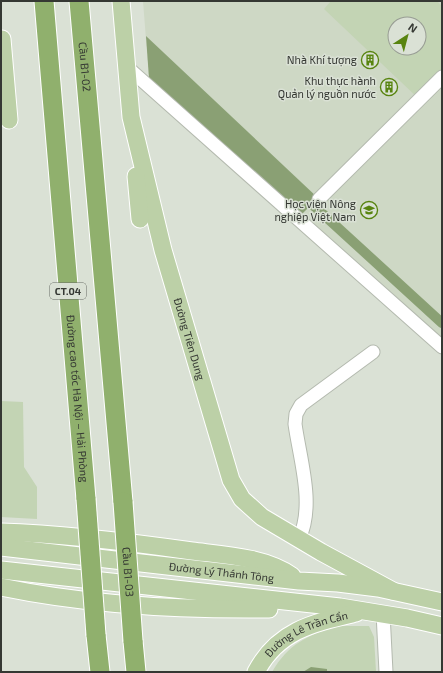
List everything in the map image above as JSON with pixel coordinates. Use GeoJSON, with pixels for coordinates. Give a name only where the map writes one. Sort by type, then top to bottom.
{"type":"FeatureCollection","features":[{"type":"Feature","properties":{"kind":"highway","name":"Đường cao tốc Hà Nội – Hải Phòng"},"geometry":{"type":"LineString","coordinates":[[44,1],[100,672]]}},
{"type":"Feature","properties":{"kind":"highway","name":"Cầu B1-02"},"geometry":{"type":"LineString","coordinates":[[80,10],[123,502]]}},
{"type":"Feature","properties":{"kind":"highway","name":"Cầu B1-03"},"geometry":{"type":"LineString","coordinates":[[123,502],[136,672]]}},
{"type":"Feature","properties":{"kind":"main road","name":"Đường Tiên Dung"},"geometry":{"type":"LineString","coordinates":[[121,1],[131,117],[163,250],[231,480],[242,499],[251,509],[299,539],[393,591]]}},
{"type":"Feature","properties":{"kind":"main road"},"geometry":{"type":"LineString","coordinates":[[1,38],[9,120]]}},
{"type":"Feature","properties":{"kind":"main road"},"geometry":{"type":"LineString","coordinates":[[131,117],[140,219]]}},
{"type":"Feature","properties":{"kind":"main road"},"geometry":{"type":"LineString","coordinates":[[1,532],[79,536],[230,556],[269,565],[286,572],[299,581]]}},
{"type":"Feature","properties":{"kind":"main road","name":"Đường Lý Thánh Tông"},"geometry":{"type":"LineString","coordinates":[[1,547],[299,581],[338,583],[393,591],[442,602]]}},
{"type":"Feature","properties":{"kind":"main road","name":"Đường Lý Thánh Tông"},"geometry":{"type":"LineString","coordinates":[[1,570],[314,604],[375,612],[442,626]]}},
{"type":"Feature","properties":{"kind":"main road"},"geometry":{"type":"LineString","coordinates":[[1,587],[83,599],[168,606],[280,609],[314,604]]}},
{"type":"Feature","properties":{"kind":"main road","name":"Đường Lê Trần Cẩn"},"geometry":{"type":"LineString","coordinates":[[256,672],[273,647],[298,629],[323,620],[375,612]]}},
{"type":"Feature","properties":{"kind":"street"},"geometry":{"type":"LineString","coordinates":[[126,67],[442,347]]}},
{"type":"Feature","properties":{"kind":"street"},"geometry":{"type":"LineString","coordinates":[[319,199],[442,77]]}},
{"type":"Feature","properties":{"kind":"street"},"geometry":{"type":"LineString","coordinates":[[299,539],[305,523],[306,497],[295,424],[296,414],[301,405],[373,352]]}},
{"type":"Feature","properties":{"kind":"street"},"geometry":{"type":"LineString","coordinates":[[375,612],[386,672]]}},
{"type":"Feature","properties":{"kind":"shaded area","name":"Học viện Nông nghiệp Việt Nam"},"geometry":{"type":"Polygon","coordinates":[[[143,1],[442,1],[442,341],[149,78],[143,1]]]}},
{"type":"Feature","properties":{"kind":"shaded area"},"geometry":{"type":"Polygon","coordinates":[[[331,1],[437,1],[442,6],[442,76],[419,99],[324,9],[331,1]]]}},
{"type":"Feature","properties":{"kind":"shaded area"},"geometry":{"type":"Polygon","coordinates":[[[146,36],[318,198],[299,217],[149,78],[146,36]]]}},
{"type":"Feature","properties":{"kind":"shaded area"},"geometry":{"type":"Polygon","coordinates":[[[1,401],[23,402],[24,467],[37,487],[37,519],[1,517],[1,401]]]}},
{"type":"Feature","properties":{"kind":"shaded area"},"geometry":{"type":"Polygon","coordinates":[[[337,626],[369,626],[374,637],[376,671],[272,672],[285,654],[300,642],[317,633],[337,626]]]}},
{"type":"Feature","properties":{"kind":"shaded area"},"geometry":{"type":"Polygon","coordinates":[[[311,667],[327,669],[327,672],[303,672],[311,667]]]}},
{"type":"Feature","properties":{"kind":"waterway"},"geometry":{"type":"LineString","coordinates":[[302,195],[442,323]]}},
{"type":"Feature","properties":{"kind":"place","name":"Nhà Khí tượng"},"geometry":{"type":"Point","coordinates":[370,60]}},
{"type":"Feature","properties":{"kind":"place","name":"Khu thực hành Quản lý nguồn nước"},"geometry":{"type":"Point","coordinates":[389,87]}},
{"type":"Feature","properties":{"kind":"place","name":"Học viện Nông nghiệp Việt Nam"},"geometry":{"type":"Point","coordinates":[369,210]}}]}
